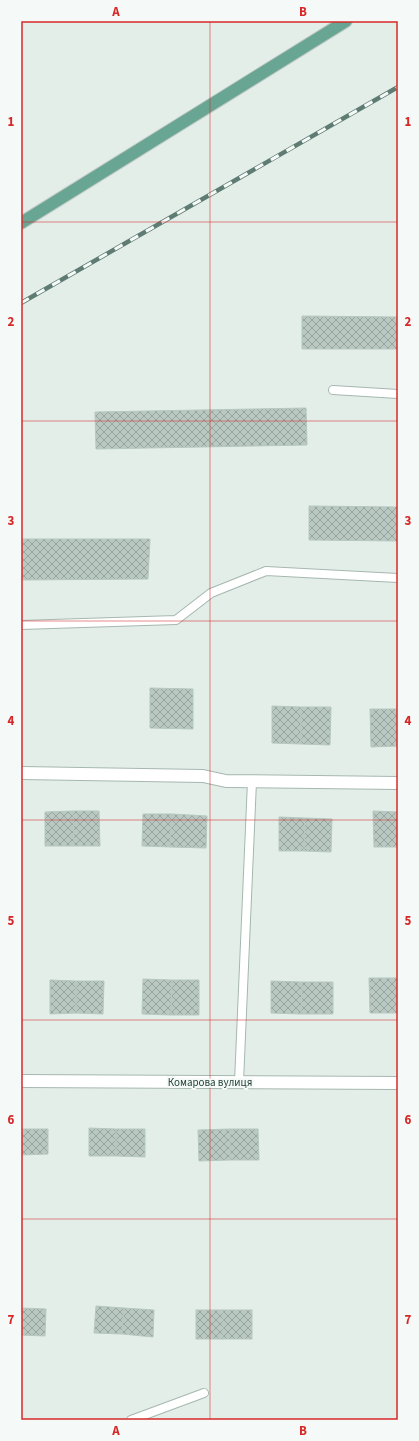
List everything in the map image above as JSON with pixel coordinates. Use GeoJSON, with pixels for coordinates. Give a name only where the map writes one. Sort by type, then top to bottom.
{"type":"FeatureCollection","features":[{"type":"Feature","properties":{"kind":"main road"},"geometry":{"type":"LineString","coordinates":[[21,223],[346,21]]}},
{"type":"Feature","properties":{"kind":"street"},"geometry":{"type":"LineString","coordinates":[[21,773],[203,776],[226,781],[398,783]]}},
{"type":"Feature","properties":{"kind":"street","name":"Комарова вулиця"},"geometry":{"type":"LineString","coordinates":[[21,1081],[398,1083]]}},
{"type":"Feature","properties":{"kind":"lane"},"geometry":{"type":"LineString","coordinates":[[333,390],[398,394]]}},
{"type":"Feature","properties":{"kind":"lane"},"geometry":{"type":"LineString","coordinates":[[21,625],[176,620],[211,593],[266,571],[398,578]]}},
{"type":"Feature","properties":{"kind":"lane"},"geometry":{"type":"LineString","coordinates":[[239,1082],[252,781]]}},
{"type":"Feature","properties":{"kind":"lane"},"geometry":{"type":"LineString","coordinates":[[131,1420],[204,1393]]}},
{"type":"Feature","properties":{"kind":"building"},"geometry":{"type":"Polygon","coordinates":[[[302,316],[398,317],[398,349],[302,349],[302,316]]]}},
{"type":"Feature","properties":{"kind":"building"},"geometry":{"type":"Polygon","coordinates":[[[306,408],[307,445],[96,449],[95,412],[306,408]]]}},
{"type":"Feature","properties":{"kind":"building"},"geometry":{"type":"Polygon","coordinates":[[[309,506],[398,507],[398,541],[309,540],[309,506]]]}},
{"type":"Feature","properties":{"kind":"building"},"geometry":{"type":"Polygon","coordinates":[[[21,539],[150,539],[148,579],[21,580],[21,539]]]}},
{"type":"Feature","properties":{"kind":"building"},"geometry":{"type":"Polygon","coordinates":[[[150,688],[193,689],[193,729],[150,728],[150,688]]]}},
{"type":"Feature","properties":{"kind":"building"},"geometry":{"type":"Polygon","coordinates":[[[272,706],[301,707],[301,744],[272,743],[272,706]]]}},
{"type":"Feature","properties":{"kind":"building"},"geometry":{"type":"Polygon","coordinates":[[[301,707],[331,707],[330,745],[301,744],[301,707]]]}},
{"type":"Feature","properties":{"kind":"building"},"geometry":{"type":"Polygon","coordinates":[[[370,709],[397,709],[398,746],[371,747],[370,709]]]}},
{"type":"Feature","properties":{"kind":"building"},"geometry":{"type":"Polygon","coordinates":[[[73,811],[74,846],[45,846],[45,812],[73,811]]]}},
{"type":"Feature","properties":{"kind":"building"},"geometry":{"type":"Polygon","coordinates":[[[73,811],[99,811],[100,846],[74,846],[73,811]]]}},
{"type":"Feature","properties":{"kind":"building"},"geometry":{"type":"Polygon","coordinates":[[[373,811],[398,812],[398,847],[374,847],[373,811]]]}},
{"type":"Feature","properties":{"kind":"building"},"geometry":{"type":"Polygon","coordinates":[[[143,814],[172,814],[170,847],[142,846],[143,814]]]}},
{"type":"Feature","properties":{"kind":"building"},"geometry":{"type":"Polygon","coordinates":[[[172,814],[207,816],[206,848],[170,847],[172,814]]]}},
{"type":"Feature","properties":{"kind":"building"},"geometry":{"type":"Polygon","coordinates":[[[279,817],[305,818],[304,851],[279,851],[279,817]]]}},
{"type":"Feature","properties":{"kind":"building"},"geometry":{"type":"Polygon","coordinates":[[[305,818],[332,819],[331,852],[304,851],[305,818]]]}},
{"type":"Feature","properties":{"kind":"building"},"geometry":{"type":"Polygon","coordinates":[[[369,978],[398,978],[398,1013],[370,1013],[369,978]]]}},
{"type":"Feature","properties":{"kind":"building"},"geometry":{"type":"Polygon","coordinates":[[[143,979],[172,980],[171,1015],[142,1014],[143,979]]]}},
{"type":"Feature","properties":{"kind":"building"},"geometry":{"type":"Polygon","coordinates":[[[50,980],[76,981],[76,1013],[50,1014],[50,980]]]}},
{"type":"Feature","properties":{"kind":"building"},"geometry":{"type":"Polygon","coordinates":[[[172,980],[199,980],[199,1015],[171,1015],[172,980]]]}},
{"type":"Feature","properties":{"kind":"building"},"geometry":{"type":"Polygon","coordinates":[[[76,981],[104,981],[103,1014],[76,1013],[76,981]]]}},
{"type":"Feature","properties":{"kind":"building"},"geometry":{"type":"Polygon","coordinates":[[[271,981],[302,982],[301,1014],[271,1013],[271,981]]]}},
{"type":"Feature","properties":{"kind":"building"},"geometry":{"type":"Polygon","coordinates":[[[302,982],[333,982],[333,1014],[301,1014],[302,982]]]}},
{"type":"Feature","properties":{"kind":"building"},"geometry":{"type":"Polygon","coordinates":[[[89,1128],[116,1129],[116,1156],[89,1156],[89,1128]]]}},
{"type":"Feature","properties":{"kind":"building"},"geometry":{"type":"Polygon","coordinates":[[[21,1129],[48,1129],[48,1154],[21,1155],[21,1129]]]}},
{"type":"Feature","properties":{"kind":"building"},"geometry":{"type":"Polygon","coordinates":[[[116,1129],[145,1129],[145,1157],[116,1156],[116,1129]]]}},
{"type":"Feature","properties":{"kind":"building"},"geometry":{"type":"Polygon","coordinates":[[[230,1129],[230,1160],[199,1161],[198,1130],[230,1129]]]}},
{"type":"Feature","properties":{"kind":"building"},"geometry":{"type":"Polygon","coordinates":[[[230,1129],[258,1129],[259,1160],[230,1160],[230,1129]]]}},
{"type":"Feature","properties":{"kind":"building"},"geometry":{"type":"Polygon","coordinates":[[[96,1306],[124,1308],[122,1334],[94,1333],[96,1306]]]}},
{"type":"Feature","properties":{"kind":"building"},"geometry":{"type":"Polygon","coordinates":[[[21,1308],[46,1309],[45,1336],[21,1335],[21,1308]]]}},
{"type":"Feature","properties":{"kind":"building"},"geometry":{"type":"Polygon","coordinates":[[[124,1308],[154,1310],[153,1337],[122,1334],[124,1308]]]}},
{"type":"Feature","properties":{"kind":"building"},"geometry":{"type":"Polygon","coordinates":[[[196,1310],[223,1310],[223,1339],[196,1339],[196,1310]]]}},
{"type":"Feature","properties":{"kind":"building"},"geometry":{"type":"Polygon","coordinates":[[[223,1310],[252,1310],[252,1339],[223,1339],[223,1310]]]}},
{"type":"Feature","properties":{"kind":"railway"},"geometry":{"type":"LineString","coordinates":[[21,303],[398,87]]}}]}
